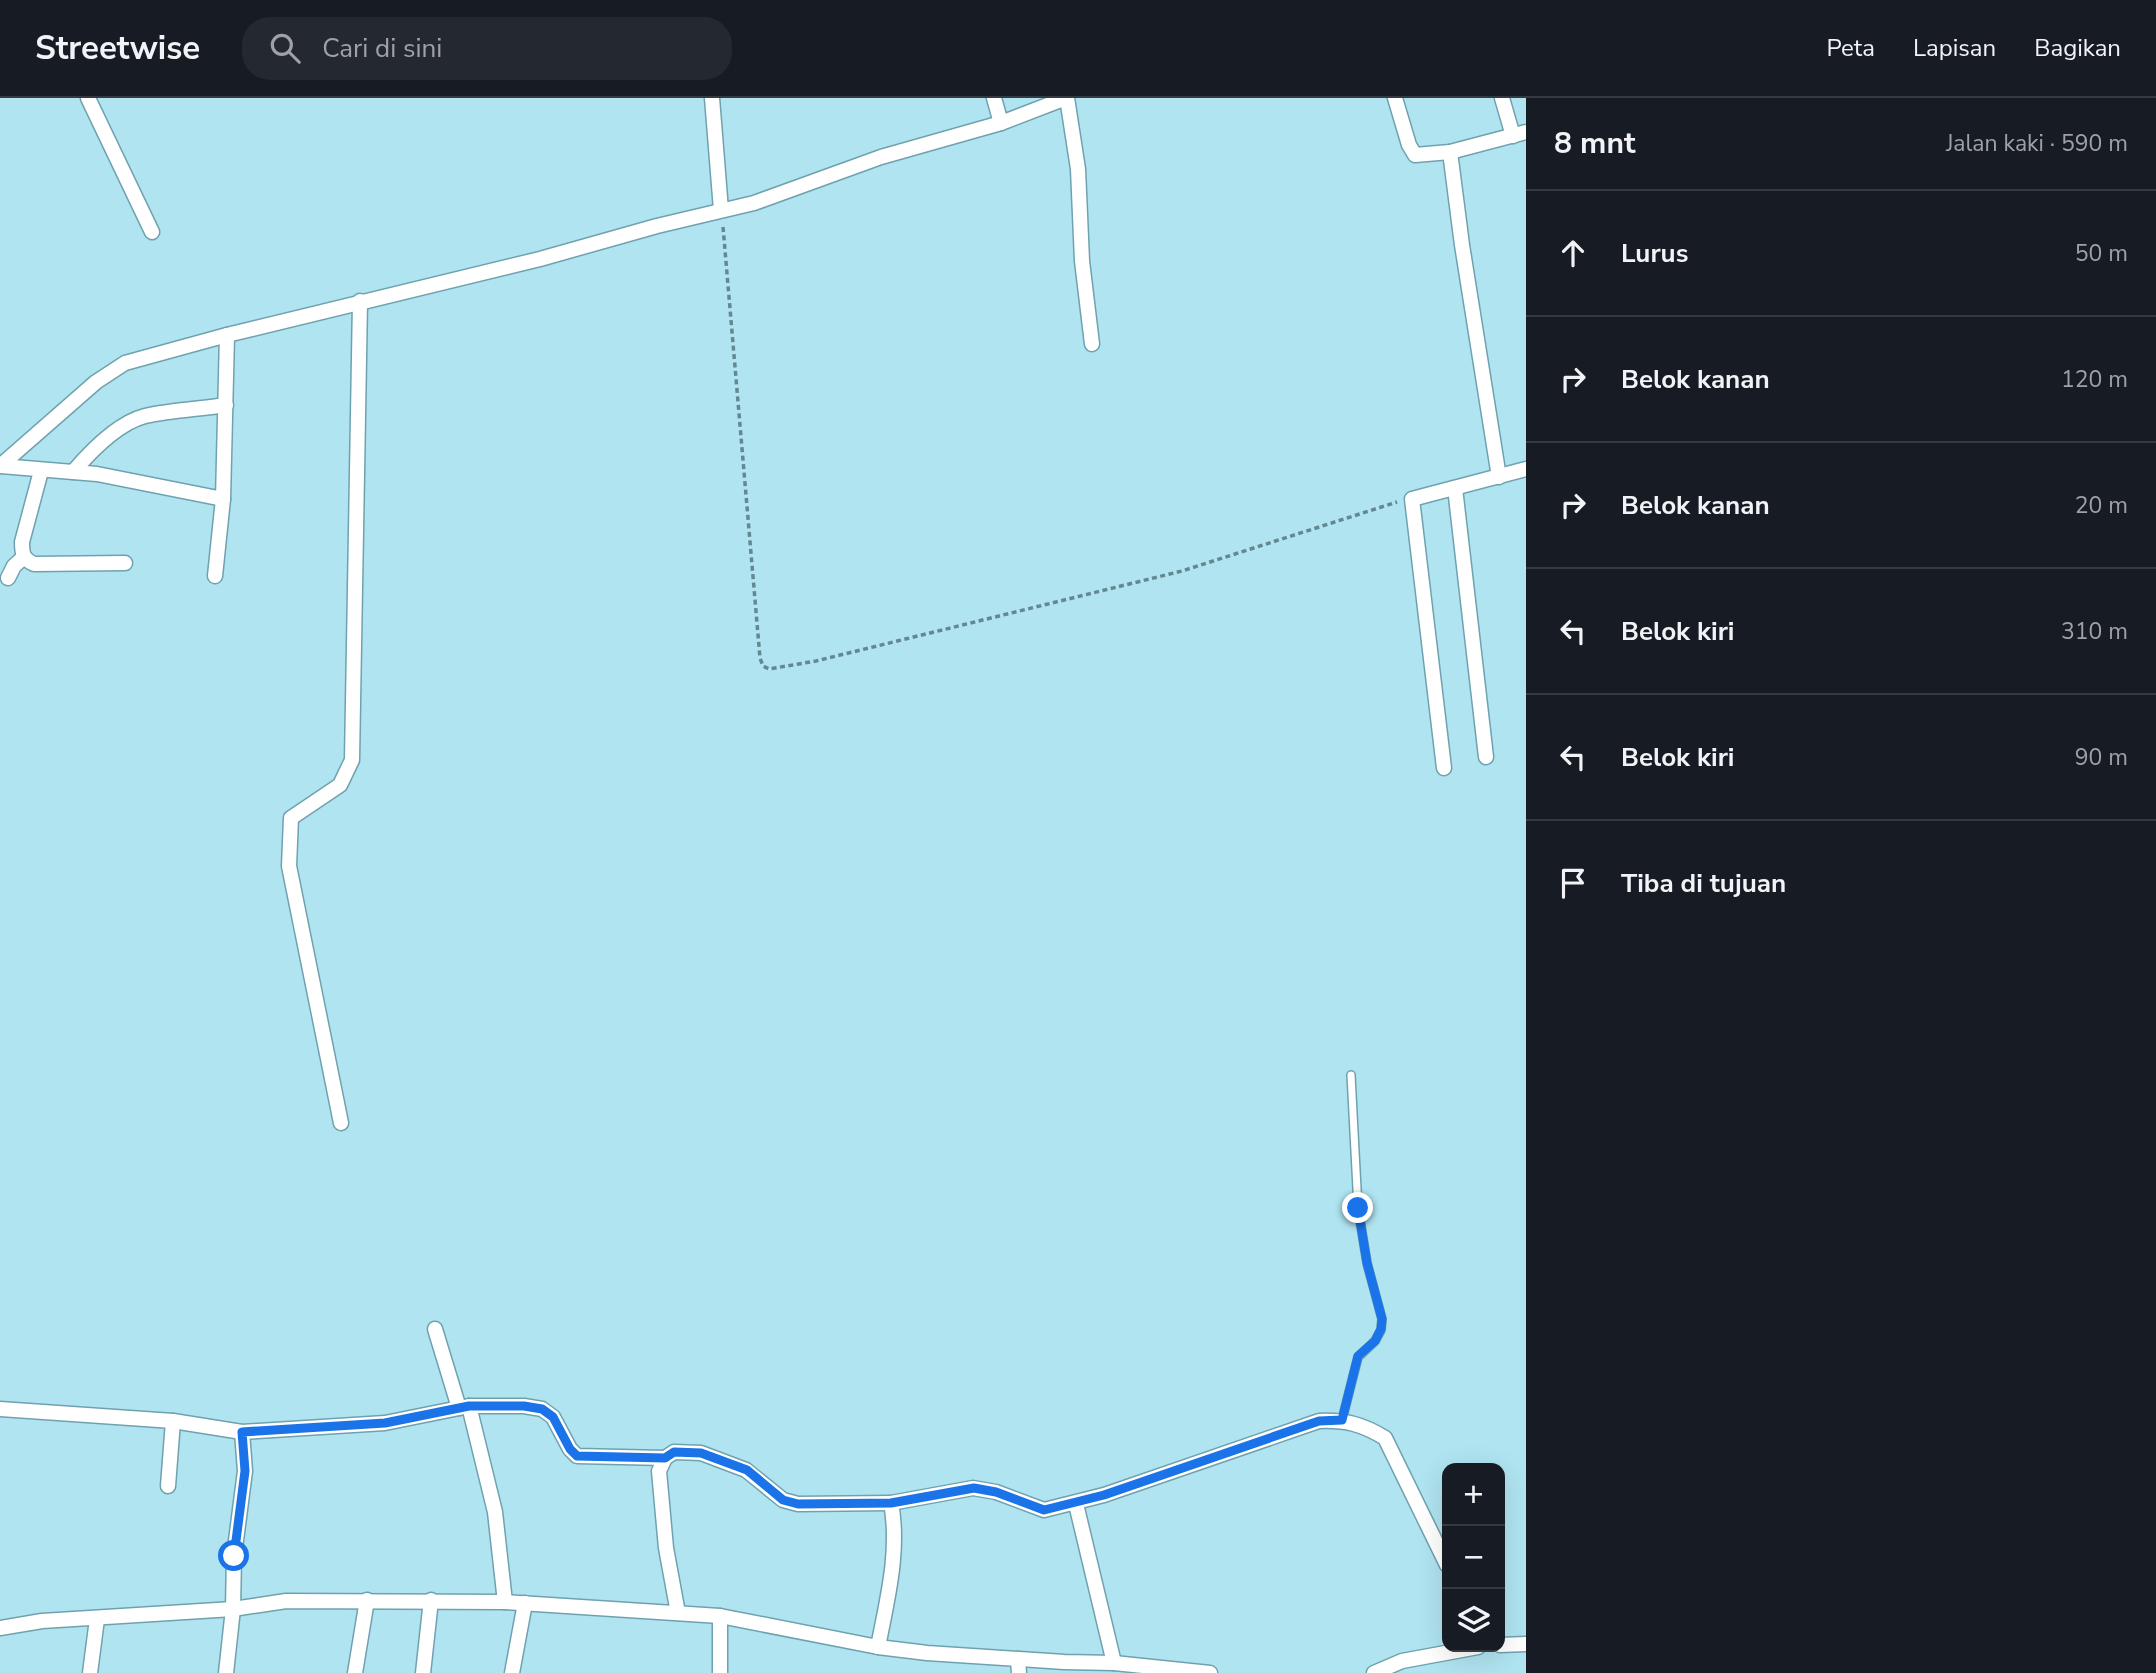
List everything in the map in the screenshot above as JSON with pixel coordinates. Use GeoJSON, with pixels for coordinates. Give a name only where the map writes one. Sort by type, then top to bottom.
{"type":"FeatureCollection","features":[{"type":"Feature","properties":{"kind":"street"},"geometry":{"type":"LineString","coordinates":[[88,98],[152,232]]}},
{"type":"Feature","properties":{"kind":"street"},"geometry":{"type":"LineString","coordinates":[[712,98],[721,209]]}},
{"type":"Feature","properties":{"kind":"street"},"geometry":{"type":"LineString","coordinates":[[994,98],[1001,123]]}},
{"type":"Feature","properties":{"kind":"street"},"geometry":{"type":"LineString","coordinates":[[0,466],[110,372],[125,363],[227,335],[540,259],[754,202],[881,157],[1001,123],[1066,98],[1078,169],[1082,261],[1092,344]]}},
{"type":"Feature","properties":{"kind":"street"},"geometry":{"type":"LineString","coordinates":[[1395,98],[1409,145],[1415,155],[1450,152],[1519,134],[1502,98]]}},
{"type":"Feature","properties":{"kind":"street"},"geometry":{"type":"LineString","coordinates":[[1450,152],[1464,259],[1499,477]]}},
{"type":"Feature","properties":{"kind":"street"},"geometry":{"type":"LineString","coordinates":[[341,1123],[289,866],[291,818],[340,785],[352,760],[360,302]]}},
{"type":"Feature","properties":{"kind":"street"},"geometry":{"type":"LineString","coordinates":[[215,576],[223,499],[227,335]]}},
{"type":"Feature","properties":{"kind":"street"},"geometry":{"type":"LineString","coordinates":[[73,472],[93,449],[126,425],[144,417],[226,405]]}},
{"type":"Feature","properties":{"kind":"street"},"geometry":{"type":"LineString","coordinates":[[0,466],[97,474],[223,499]]}},
{"type":"Feature","properties":{"kind":"street"},"geometry":{"type":"LineString","coordinates":[[1444,768],[1412,499],[1526,469]]}},
{"type":"Feature","properties":{"kind":"street"},"geometry":{"type":"LineString","coordinates":[[41,471],[22,542],[24,557],[34,564],[125,563]]}},
{"type":"Feature","properties":{"kind":"street"},"geometry":{"type":"LineString","coordinates":[[1455,488],[1486,757]]}},
{"type":"Feature","properties":{"kind":"street"},"geometry":{"type":"LineString","coordinates":[[8,578],[13,566],[24,557]]}},
{"type":"Feature","properties":{"kind":"street"},"geometry":{"type":"LineString","coordinates":[[435,1329],[464,1407],[495,1512],[505,1602]]}},
{"type":"Feature","properties":{"kind":"street"},"geometry":{"type":"LineString","coordinates":[[0,1409],[173,1421],[242,1432],[385,1423],[464,1407],[524,1406],[542,1409],[553,1417],[570,1449],[577,1456],[665,1458]]}},
{"type":"Feature","properties":{"kind":"street"},"geometry":{"type":"LineString","coordinates":[[678,1613],[666,1548],[659,1471],[665,1458],[674,1452],[701,1453],[747,1470],[783,1500],[798,1504],[891,1503],[974,1488],[996,1492],[1044,1510],[1076,1504],[1285,1431],[1319,1421],[1342,1420],[1368,1428],[1385,1438],[1442,1555]]}},
{"type":"Feature","properties":{"kind":"street"},"geometry":{"type":"LineString","coordinates":[[168,1486],[173,1421]]}},
{"type":"Feature","properties":{"kind":"street"},"geometry":{"type":"LineString","coordinates":[[226,1673],[233,1609],[234,1556],[245,1471],[242,1432]]}},
{"type":"Feature","properties":{"kind":"street"},"geometry":{"type":"LineString","coordinates":[[878,1647],[894,1554],[895,1525],[891,1503]]}},
{"type":"Feature","properties":{"kind":"street"},"geometry":{"type":"LineString","coordinates":[[1076,1504],[1115,1663]]}},
{"type":"Feature","properties":{"kind":"street"},"geometry":{"type":"LineString","coordinates":[[355,1673],[367,1600]]}},
{"type":"Feature","properties":{"kind":"street"},"geometry":{"type":"LineString","coordinates":[[423,1673],[431,1600]]}},
{"type":"Feature","properties":{"kind":"street"},"geometry":{"type":"LineString","coordinates":[[0,1628],[42,1621],[233,1609],[286,1601],[505,1602],[720,1616],[878,1647],[1019,1666],[1115,1663],[1139,1669],[1210,1673]]}},
{"type":"Feature","properties":{"kind":"street"},"geometry":{"type":"LineString","coordinates":[[512,1673],[526,1604]]}},
{"type":"Feature","properties":{"kind":"street"},"geometry":{"type":"LineString","coordinates":[[720,1616],[720,1673]]}},
{"type":"Feature","properties":{"kind":"street"},"geometry":{"type":"LineString","coordinates":[[90,1673],[97,1619]]}},
{"type":"Feature","properties":{"kind":"street"},"geometry":{"type":"LineString","coordinates":[[1505,1645],[1526,1644]]}},
{"type":"Feature","properties":{"kind":"street"},"geometry":{"type":"LineString","coordinates":[[1374,1673],[1402,1661],[1451,1652]]}},
{"type":"Feature","properties":{"kind":"lane"},"geometry":{"type":"LineString","coordinates":[[1342,1420],[1358,1356],[1375,1341],[1382,1319],[1367,1263],[1358,1208],[1351,1075]]}},
{"type":"Feature","properties":{"kind":"path"},"geometry":{"type":"LineString","coordinates":[[721,209],[760,658],[763,666],[769,669],[816,661],[1182,571],[1412,499]]}},
{"type":"Feature","properties":{"kind":"route"},"geometry":{"type":"LineString","coordinates":[[234,1556],[245,1471],[242,1432],[385,1423],[469,1406],[524,1406],[542,1409],[553,1417],[570,1449],[577,1456],[665,1458],[674,1452],[701,1453],[747,1470],[783,1500],[798,1504],[891,1503],[974,1488],[996,1492],[1044,1510],[1076,1504],[1285,1431],[1319,1421],[1342,1420],[1354,1366],[1358,1356],[1375,1341],[1382,1319],[1367,1263],[1358,1208]]}}]}
